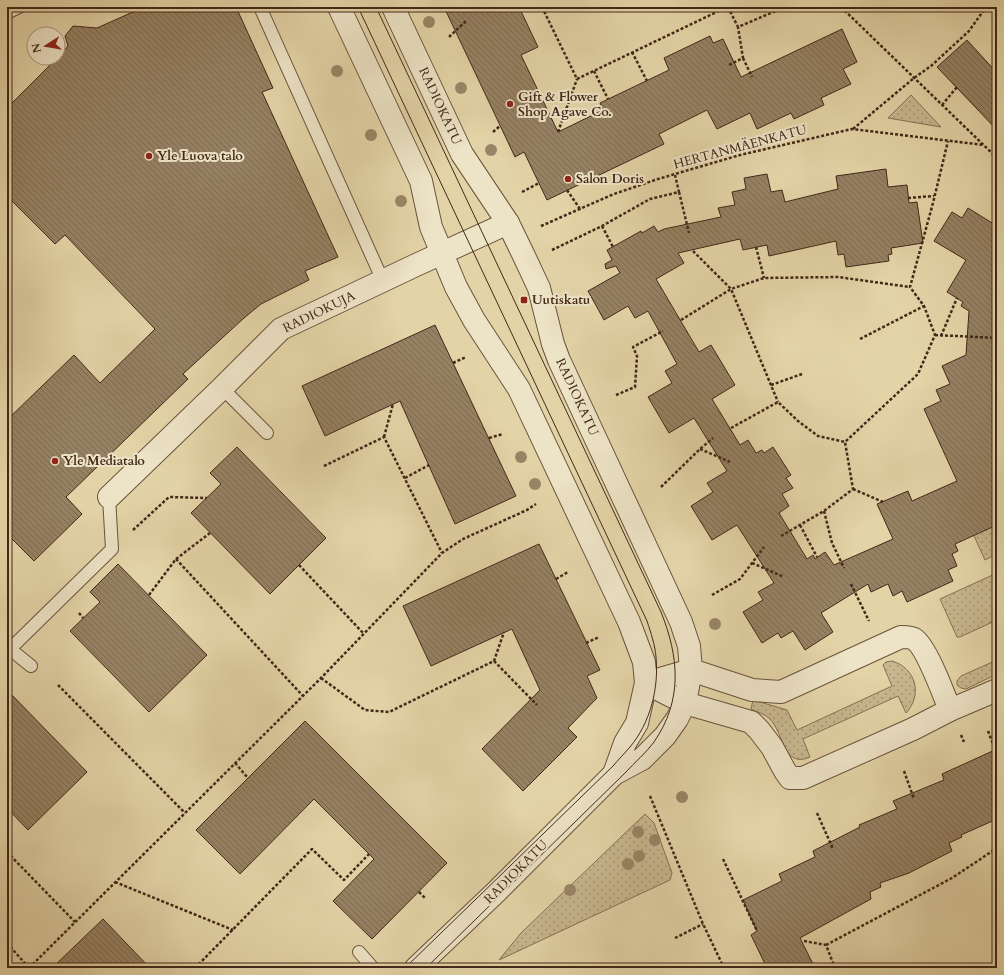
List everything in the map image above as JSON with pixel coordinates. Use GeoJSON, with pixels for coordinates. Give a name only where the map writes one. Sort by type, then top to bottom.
{"type":"FeatureCollection","features":[{"type":"Feature","properties":{"kind":"street","name":"RADIOKATU"},"geometry":{"type":"LineString","coordinates":[[339,7],[421,181],[431,228],[456,287],[474,320],[519,389],[629,622],[644,662],[646,683],[637,723],[625,743],[614,774]]}},
{"type":"Feature","properties":{"kind":"street","name":"RADIOKATU"},"geometry":{"type":"LineString","coordinates":[[393,7],[462,154],[508,223],[539,288],[553,344],[559,360],[681,622],[689,646],[691,670],[685,703],[677,719],[665,736],[642,759],[614,774],[496,892],[416,968]]}},
{"type":"Feature","properties":{"kind":"street","name":"RADIOKUJA"},"geometry":{"type":"LineString","coordinates":[[109,497],[282,329],[508,223]]}},
{"type":"Feature","properties":{"kind":"street"},"geometry":{"type":"LineString","coordinates":[[646,683],[691,670],[752,690],[781,692],[901,637],[913,638],[920,645],[932,668],[950,710]]}},
{"type":"Feature","properties":{"kind":"street"},"geometry":{"type":"LineString","coordinates":[[646,683],[685,703],[751,722],[772,747],[784,771],[790,778],[803,778],[817,773],[913,729],[950,710],[997,690]]}},
{"type":"Feature","properties":{"kind":"lane"},"geometry":{"type":"LineString","coordinates":[[7,13],[19,7]]}},
{"type":"Feature","properties":{"kind":"lane"},"geometry":{"type":"LineString","coordinates":[[260,7],[383,281]]}},
{"type":"Feature","properties":{"kind":"lane"},"geometry":{"type":"LineString","coordinates":[[222,388],[267,433]]}},
{"type":"Feature","properties":{"kind":"lane"},"geometry":{"type":"LineString","coordinates":[[31,666],[8,650],[112,549],[109,497]]}},
{"type":"Feature","properties":{"kind":"lane"},"geometry":{"type":"LineString","coordinates":[[358,952],[372,968]]}},
{"type":"Feature","properties":{"kind":"path"},"geometry":{"type":"LineString","coordinates":[[542,7],[577,78],[558,132]]}},
{"type":"Feature","properties":{"kind":"path"},"geometry":{"type":"LineString","coordinates":[[577,78],[727,7],[738,27],[743,58],[752,77]]}},
{"type":"Feature","properties":{"kind":"path"},"geometry":{"type":"LineString","coordinates":[[738,27],[785,7]]}},
{"type":"Feature","properties":{"kind":"path"},"geometry":{"type":"LineString","coordinates":[[841,7],[997,158]]}},
{"type":"Feature","properties":{"kind":"path"},"geometry":{"type":"LineString","coordinates":[[852,129],[914,78],[931,66],[969,31],[986,7]]}},
{"type":"Feature","properties":{"kind":"path"},"geometry":{"type":"LineString","coordinates":[[449,37],[466,21]]}},
{"type":"Feature","properties":{"kind":"path"},"geometry":{"type":"LineString","coordinates":[[632,52],[646,81]]}},
{"type":"Feature","properties":{"kind":"path"},"geometry":{"type":"LineString","coordinates":[[729,65],[743,58]]}},
{"type":"Feature","properties":{"kind":"path"},"geometry":{"type":"LineString","coordinates":[[594,71],[608,99]]}},
{"type":"Feature","properties":{"kind":"path"},"geometry":{"type":"LineString","coordinates":[[942,105],[957,87]]}},
{"type":"Feature","properties":{"kind":"path"},"geometry":{"type":"LineString","coordinates":[[493,132],[500,126]]}},
{"type":"Feature","properties":{"kind":"path","name":"HERTANMÄENKATU"},"geometry":{"type":"LineString","coordinates":[[508,223],[538,227],[614,194],[675,174],[740,155],[852,129],[984,145]]}},
{"type":"Feature","properties":{"kind":"path"},"geometry":{"type":"LineString","coordinates":[[910,287],[948,141]]}},
{"type":"Feature","properties":{"kind":"path"},"geometry":{"type":"LineString","coordinates":[[675,174],[688,233]]}},
{"type":"Feature","properties":{"kind":"path"},"geometry":{"type":"LineString","coordinates":[[522,192],[539,183]]}},
{"type":"Feature","properties":{"kind":"path"},"geometry":{"type":"LineString","coordinates":[[567,190],[580,209]]}},
{"type":"Feature","properties":{"kind":"path"},"geometry":{"type":"LineString","coordinates":[[549,252],[602,226],[650,199],[679,192]]}},
{"type":"Feature","properties":{"kind":"path"},"geometry":{"type":"LineString","coordinates":[[908,198],[934,196]]}},
{"type":"Feature","properties":{"kind":"path"},"geometry":{"type":"LineString","coordinates":[[602,226],[613,247]]}},
{"type":"Feature","properties":{"kind":"path"},"geometry":{"type":"LineString","coordinates":[[756,247],[764,278]]}},
{"type":"Feature","properties":{"kind":"path"},"geometry":{"type":"LineString","coordinates":[[693,251],[731,290],[778,402],[798,422],[818,436],[845,442]]}},
{"type":"Feature","properties":{"kind":"path"},"geometry":{"type":"LineString","coordinates":[[681,320],[731,290],[764,278],[838,277],[910,287],[924,306],[935,335],[918,374],[845,442]]}},
{"type":"Feature","properties":{"kind":"path"},"geometry":{"type":"LineString","coordinates":[[941,336],[957,298]]}},
{"type":"Feature","properties":{"kind":"path"},"geometry":{"type":"LineString","coordinates":[[860,340],[924,306]]}},
{"type":"Feature","properties":{"kind":"path"},"geometry":{"type":"LineString","coordinates":[[616,395],[635,387],[637,356],[633,347],[663,331]]}},
{"type":"Feature","properties":{"kind":"path"},"geometry":{"type":"LineString","coordinates":[[935,335],[997,338]]}},
{"type":"Feature","properties":{"kind":"path"},"geometry":{"type":"LineString","coordinates":[[453,363],[467,357]]}},
{"type":"Feature","properties":{"kind":"path"},"geometry":{"type":"LineString","coordinates":[[771,385],[802,374]]}},
{"type":"Feature","properties":{"kind":"path"},"geometry":{"type":"LineString","coordinates":[[731,428],[778,402]]}},
{"type":"Feature","properties":{"kind":"path"},"geometry":{"type":"LineString","coordinates":[[393,404],[384,437],[442,553]]}},
{"type":"Feature","properties":{"kind":"path"},"geometry":{"type":"LineString","coordinates":[[489,438],[503,434]]}},
{"type":"Feature","properties":{"kind":"path"},"geometry":{"type":"LineString","coordinates":[[324,466],[384,437]]}},
{"type":"Feature","properties":{"kind":"path"},"geometry":{"type":"LineString","coordinates":[[661,487],[713,438]]}},
{"type":"Feature","properties":{"kind":"path"},"geometry":{"type":"LineString","coordinates":[[845,442],[853,489]]}},
{"type":"Feature","properties":{"kind":"path"},"geometry":{"type":"LineString","coordinates":[[700,449],[730,462]]}},
{"type":"Feature","properties":{"kind":"path"},"geometry":{"type":"LineString","coordinates":[[405,478],[429,465]]}},
{"type":"Feature","properties":{"kind":"path"},"geometry":{"type":"LineString","coordinates":[[853,489],[883,502]]}},
{"type":"Feature","properties":{"kind":"path"},"geometry":{"type":"LineString","coordinates":[[781,536],[824,511],[853,489]]}},
{"type":"Feature","properties":{"kind":"path"},"geometry":{"type":"LineString","coordinates":[[112,549],[169,497],[206,498]]}},
{"type":"Feature","properties":{"kind":"path"},"geometry":{"type":"LineString","coordinates":[[7,943],[29,968],[321,678],[442,553],[463,539],[527,510],[536,504]]}},
{"type":"Feature","properties":{"kind":"path"},"geometry":{"type":"LineString","coordinates":[[824,511],[832,543],[844,568]]}},
{"type":"Feature","properties":{"kind":"path"},"geometry":{"type":"LineString","coordinates":[[800,525],[817,557]]}},
{"type":"Feature","properties":{"kind":"path"},"geometry":{"type":"LineString","coordinates":[[149,595],[176,560],[210,532]]}},
{"type":"Feature","properties":{"kind":"path"},"geometry":{"type":"LineString","coordinates":[[712,595],[740,579],[764,547]]}},
{"type":"Feature","properties":{"kind":"path"},"geometry":{"type":"LineString","coordinates":[[176,560],[303,696]]}},
{"type":"Feature","properties":{"kind":"path"},"geometry":{"type":"LineString","coordinates":[[752,563],[784,577]]}},
{"type":"Feature","properties":{"kind":"path"},"geometry":{"type":"LineString","coordinates":[[299,565],[364,634]]}},
{"type":"Feature","properties":{"kind":"path"},"geometry":{"type":"LineString","coordinates":[[556,579],[568,572]]}},
{"type":"Feature","properties":{"kind":"path"},"geometry":{"type":"LineString","coordinates":[[851,584],[872,627]]}},
{"type":"Feature","properties":{"kind":"path"},"geometry":{"type":"LineString","coordinates":[[321,678],[364,710],[389,712],[494,661],[504,632]]}},
{"type":"Feature","properties":{"kind":"path"},"geometry":{"type":"LineString","coordinates":[[586,643],[599,637]]}},
{"type":"Feature","properties":{"kind":"path"},"geometry":{"type":"LineString","coordinates":[[494,661],[537,705]]}},
{"type":"Feature","properties":{"kind":"path"},"geometry":{"type":"LineString","coordinates":[[58,685],[185,813]]}},
{"type":"Feature","properties":{"kind":"path"},"geometry":{"type":"LineString","coordinates":[[988,731],[995,749]]}},
{"type":"Feature","properties":{"kind":"path"},"geometry":{"type":"LineString","coordinates":[[235,763],[248,778]]}},
{"type":"Feature","properties":{"kind":"path"},"geometry":{"type":"LineString","coordinates":[[904,771],[914,799]]}},
{"type":"Feature","properties":{"kind":"path"},"geometry":{"type":"LineString","coordinates":[[650,796],[703,924],[724,968]]}},
{"type":"Feature","properties":{"kind":"path"},"geometry":{"type":"LineString","coordinates":[[817,813],[833,849]]}},
{"type":"Feature","properties":{"kind":"path"},"geometry":{"type":"LineString","coordinates":[[804,940],[826,945],[952,878],[997,848]]}},
{"type":"Feature","properties":{"kind":"path"},"geometry":{"type":"LineString","coordinates":[[195,968],[312,849],[344,880],[369,854]]}},
{"type":"Feature","properties":{"kind":"path"},"geometry":{"type":"LineString","coordinates":[[7,852],[75,922]]}},
{"type":"Feature","properties":{"kind":"path"},"geometry":{"type":"LineString","coordinates":[[722,859],[757,931]]}},
{"type":"Feature","properties":{"kind":"path"},"geometry":{"type":"LineString","coordinates":[[115,882],[233,930]]}},
{"type":"Feature","properties":{"kind":"path"},"geometry":{"type":"LineString","coordinates":[[419,892],[426,899]]}},
{"type":"Feature","properties":{"kind":"path"},"geometry":{"type":"LineString","coordinates":[[675,938],[703,924]]}},
{"type":"Feature","properties":{"kind":"path"},"geometry":{"type":"LineString","coordinates":[[826,945],[835,968]]}},
{"type":"Feature","properties":{"kind":"path"},"geometry":{"type":"LineString","coordinates":[[985,968],[997,962]]}},
{"type":"Feature","properties":{"kind":"shaded area"},"geometry":{"type":"Polygon","coordinates":[[[911,95],[941,127],[888,118],[911,95]]]}},
{"type":"Feature","properties":{"kind":"shaded area"},"geometry":{"type":"Polygon","coordinates":[[[953,490],[997,500],[997,554],[985,560],[953,490]]]}},
{"type":"Feature","properties":{"kind":"shaded area"},"geometry":{"type":"Polygon","coordinates":[[[997,573],[997,620],[957,637],[940,599],[997,573]]]}},
{"type":"Feature","properties":{"kind":"shaded area"},"geometry":{"type":"Polygon","coordinates":[[[997,660],[997,674],[966,689],[957,685],[957,681],[961,676],[997,660]]]}},
{"type":"Feature","properties":{"kind":"shaded area"},"geometry":{"type":"Polygon","coordinates":[[[892,661],[907,670],[914,683],[914,698],[906,713],[898,696],[803,739],[810,757],[801,759],[794,758],[789,754],[775,725],[770,719],[751,709],[753,700],[787,710],[797,730],[892,686],[883,665],[886,662],[892,661]]]}},
{"type":"Feature","properties":{"kind":"shaded area"},"geometry":{"type":"Polygon","coordinates":[[[645,814],[654,823],[672,873],[670,880],[499,960],[521,933],[645,814]]]}},
{"type":"Feature","properties":{"kind":"building","name":"Yle Luova talo"},"geometry":{"type":"Polygon","coordinates":[[[144,7],[236,7],[273,88],[262,92],[338,257],[305,271],[309,280],[261,304],[183,374],[188,379],[66,497],[82,514],[34,561],[7,534],[7,420],[74,355],[100,383],[155,329],[65,235],[55,244],[7,196],[7,108],[49,66],[66,66],[66,48],[68,46],[66,35],[73,26],[97,28],[144,7]]]}},
{"type":"Feature","properties":{"kind":"building"},"geometry":{"type":"Polygon","coordinates":[[[444,7],[519,7],[538,47],[521,55],[558,132],[603,110],[600,103],[669,70],[664,58],[710,36],[713,43],[723,39],[741,77],[842,29],[857,62],[843,69],[851,84],[821,98],[824,105],[794,119],[791,113],[757,129],[750,113],[717,129],[707,110],[659,134],[664,144],[547,200],[524,152],[515,157],[444,7]]]}},
{"type":"Feature","properties":{"kind":"building"},"geometry":{"type":"Polygon","coordinates":[[[967,40],[997,73],[997,130],[937,67],[967,40]]]}},
{"type":"Feature","properties":{"kind":"building"},"geometry":{"type":"Polygon","coordinates":[[[886,169],[888,187],[907,185],[909,203],[917,202],[923,243],[891,248],[892,254],[888,255],[889,261],[846,267],[844,254],[838,255],[836,241],[769,256],[767,245],[743,250],[740,239],[678,253],[684,263],[656,279],[699,352],[711,345],[735,385],[712,399],[740,445],[748,440],[756,453],[762,450],[764,453],[773,447],[791,475],[786,478],[793,488],[782,494],[789,506],[779,513],[807,559],[813,555],[815,559],[825,552],[834,565],[893,539],[877,504],[908,491],[912,501],[957,481],[924,409],[941,401],[936,390],[950,384],[942,366],[966,355],[969,311],[961,306],[963,302],[947,292],[966,260],[934,241],[952,212],[962,218],[968,208],[997,226],[997,525],[955,544],[958,551],[952,554],[957,566],[948,570],[953,581],[907,602],[902,591],[893,596],[888,584],[871,592],[868,584],[821,613],[833,632],[805,650],[793,631],[781,638],[778,633],[762,643],[743,612],[763,600],[758,592],[774,583],[737,525],[712,540],[691,506],[713,492],[707,483],[727,471],[694,418],[669,433],[648,397],[672,383],[665,371],[677,364],[648,311],[635,318],[628,306],[604,320],[588,291],[620,273],[616,266],[606,269],[605,264],[612,260],[607,250],[641,231],[642,233],[654,226],[658,232],[664,229],[721,217],[718,208],[735,205],[732,192],[746,189],[744,178],[767,174],[771,192],[782,190],[785,202],[838,189],[836,176],[886,169]]]}},
{"type":"Feature","properties":{"kind":"building"},"geometry":{"type":"Polygon","coordinates":[[[435,325],[516,496],[455,524],[400,401],[325,436],[302,386],[435,325]]]}},
{"type":"Feature","properties":{"kind":"building"},"geometry":{"type":"Polygon","coordinates":[[[237,447],[326,538],[270,594],[191,513],[221,484],[210,473],[237,447]]]}},
{"type":"Feature","properties":{"kind":"building"},"geometry":{"type":"Polygon","coordinates":[[[539,544],[600,670],[587,676],[597,698],[568,728],[577,737],[523,791],[482,749],[540,690],[512,629],[431,666],[403,606],[539,544]]]}},
{"type":"Feature","properties":{"kind":"building"},"geometry":{"type":"Polygon","coordinates":[[[118,564],[207,655],[149,712],[70,631],[100,602],[90,592],[118,564]]]}},
{"type":"Feature","properties":{"kind":"building"},"geometry":{"type":"Polygon","coordinates":[[[7,690],[87,772],[28,830],[7,808],[7,690]]]}},
{"type":"Feature","properties":{"kind":"building"},"geometry":{"type":"Polygon","coordinates":[[[305,721],[447,863],[372,939],[333,901],[374,859],[314,799],[240,874],[196,830],[305,721]]]}},
{"type":"Feature","properties":{"kind":"building"},"geometry":{"type":"Polygon","coordinates":[[[997,749],[997,819],[961,835],[962,837],[949,843],[952,851],[909,873],[880,883],[881,887],[870,892],[871,899],[800,938],[815,968],[767,968],[751,935],[757,931],[743,900],[782,881],[779,874],[815,857],[813,851],[860,827],[859,825],[897,809],[893,801],[944,780],[942,774],[997,749]]]}},
{"type":"Feature","properties":{"kind":"building"},"geometry":{"type":"Polygon","coordinates":[[[103,919],[150,968],[52,968],[103,919]]]}},
{"type":"Feature","properties":{"kind":"tram line"},"geometry":{"type":"LineString","coordinates":[[358,7],[647,621],[654,644],[657,669],[652,705],[643,727],[630,747],[613,766],[405,968]]}},
{"type":"Feature","properties":{"kind":"tram line"},"geometry":{"type":"LineString","coordinates":[[376,7],[661,612],[672,645],[675,678],[674,694],[670,710],[663,726],[651,746],[426,968]]}},
{"type":"Feature","properties":{"kind":"place","name":"Gift & Flower Shop Agave Co."},"geometry":{"type":"Point","coordinates":[510,104]}},
{"type":"Feature","properties":{"kind":"place","name":"Yle Luova talo"},"geometry":{"type":"Point","coordinates":[149,156]}},
{"type":"Feature","properties":{"kind":"place","name":"Salon Doris"},"geometry":{"type":"Point","coordinates":[568,179]}},
{"type":"Feature","properties":{"kind":"place","name":"Uutiskatu"},"geometry":{"type":"Point","coordinates":[524,300]}},
{"type":"Feature","properties":{"kind":"place","name":"Yle Mediatalo"},"geometry":{"type":"Point","coordinates":[55,461]}}]}
